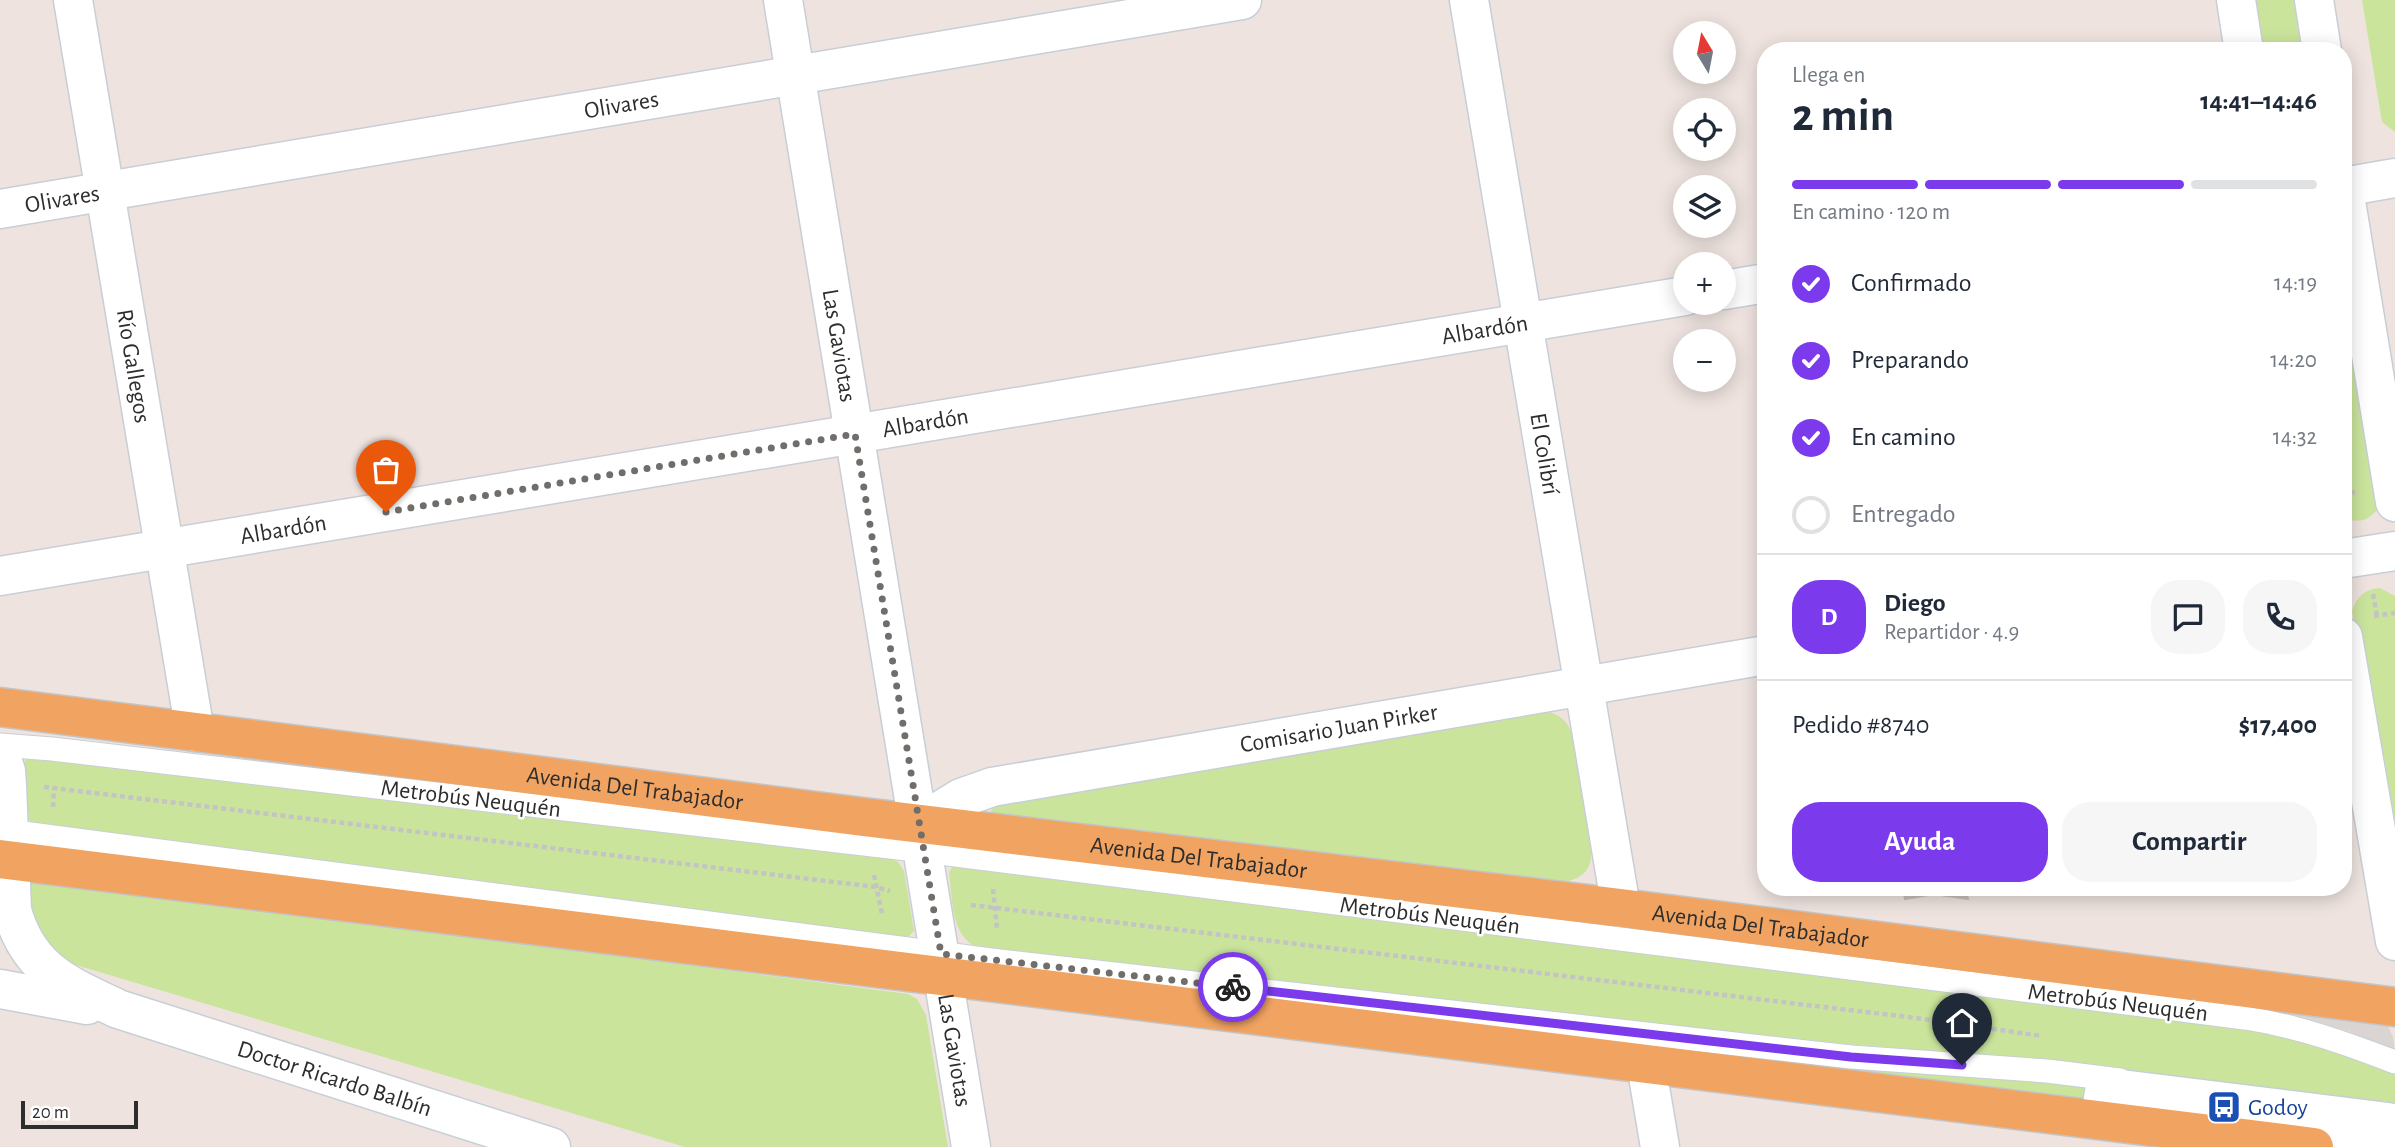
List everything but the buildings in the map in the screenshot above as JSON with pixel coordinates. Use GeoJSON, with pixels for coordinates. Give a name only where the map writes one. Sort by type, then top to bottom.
{"type":"FeatureCollection","features":[{"type":"Feature","properties":{"kind":"main road","name":"Avenida Del Trabajador"},"geometry":{"type":"LineString","coordinates":[[0,706],[921,838],[1620,908],[2395,1007]]}},
{"type":"Feature","properties":{"kind":"main road"},"geometry":{"type":"LineString","coordinates":[[5,866],[943,965],[1646,1063],[2314,1147]]}},
{"type":"Feature","properties":{"kind":"street","name":"Río Gallegos"},"geometry":{"type":"LineString","coordinates":[[73,0],[195,732]]}},
{"type":"Feature","properties":{"kind":"street","name":"Las Gaviotas"},"geometry":{"type":"LineString","coordinates":[[783,0],[971,1147]]}},
{"type":"Feature","properties":{"kind":"street","name":"Olivares"},"geometry":{"type":"LineString","coordinates":[[0,209],[1242,0]]}},
{"type":"Feature","properties":{"kind":"street","name":"El Colibrí"},"geometry":{"type":"LineString","coordinates":[[1469,0],[1620,908]]}},
{"type":"Feature","properties":{"kind":"street"},"geometry":{"type":"LineString","coordinates":[[2236,0],[2243,42]]}},
{"type":"Feature","properties":{"kind":"street"},"geometry":{"type":"LineString","coordinates":[[2314,0],[2321,42]]}},
{"type":"Feature","properties":{"kind":"street"},"geometry":{"type":"LineString","coordinates":[[2352,185],[2395,178]]}},
{"type":"Feature","properties":{"kind":"street"},"geometry":{"type":"LineString","coordinates":[[2352,241],[2395,502]]}},
{"type":"Feature","properties":{"kind":"street"},"geometry":{"type":"LineString","coordinates":[[1736,288],[1757,284]]}},
{"type":"Feature","properties":{"kind":"street","name":"Albardón"},"geometry":{"type":"LineString","coordinates":[[0,576],[1673,298]]}},
{"type":"Feature","properties":{"kind":"street"},"geometry":{"type":"LineString","coordinates":[[2352,558],[2395,551]]}},
{"type":"Feature","properties":{"kind":"street","name":"Comisario Juan Pirker"},"geometry":{"type":"LineString","coordinates":[[921,838],[961,798],[992,787],[1757,657]]}},
{"type":"Feature","properties":{"kind":"street"},"geometry":{"type":"LineString","coordinates":[[2352,690],[2395,941]]}},
{"type":"Feature","properties":{"kind":"street","name":"Doctor Ricardo Balbín"},"geometry":{"type":"LineString","coordinates":[[0,754],[6,771],[5,866],[16,926],[32,955],[43,967],[70,986],[118,1009],[551,1147]]}},
{"type":"Feature","properties":{"kind":"street","name":"Doctor Ricardo Balbín"},"geometry":{"type":"LineString","coordinates":[[0,989],[118,1009]]}},
{"type":"Feature","properties":{"kind":"street"},"geometry":{"type":"LineString","coordinates":[[1646,1063],[1660,1147]]}},
{"type":"Feature","properties":{"kind":"street"},"geometry":{"type":"LineString","coordinates":[[2105,1087],[2388,1122],[2394,1131],[2390,1138],[2386,1139],[2102,1104],[2105,1087]]}},
{"type":"Feature","properties":{"kind":"lane","name":"Metrobús Neuquén"},"geometry":{"type":"LineString","coordinates":[[0,745],[921,838],[2245,1018],[2343,1041],[2395,1062]]}},
{"type":"Feature","properties":{"kind":"lane"},"geometry":{"type":"LineString","coordinates":[[943,965],[1851,1057],[2047,1071],[2395,1115]]}},
{"type":"Feature","properties":{"kind":"path"},"geometry":{"type":"LineString","coordinates":[[53,778],[53,815]]}},
{"type":"Feature","properties":{"kind":"path"},"geometry":{"type":"LineString","coordinates":[[32,785],[876,887],[898,894]]}},
{"type":"Feature","properties":{"kind":"path"},"geometry":{"type":"LineString","coordinates":[[873,867],[884,926]]}},
{"type":"Feature","properties":{"kind":"path"},"geometry":{"type":"LineString","coordinates":[[992,880],[998,940]]}},
{"type":"Feature","properties":{"kind":"path"},"geometry":{"type":"LineString","coordinates":[[967,904],[1916,1018],[2043,1036]]}},
{"type":"Feature","properties":{"kind":"green space"},"geometry":{"type":"Polygon","coordinates":[[[2250,0],[2300,0],[2307,42],[2257,42],[2250,0]]]}},
{"type":"Feature","properties":{"kind":"green space"},"geometry":{"type":"Polygon","coordinates":[[[2362,0],[2395,0],[2395,132],[2382,122],[2362,0]]]}},
{"type":"Feature","properties":{"kind":"green space"},"geometry":{"type":"Polygon","coordinates":[[[2352,322],[2380,505],[2369,517],[2354,521],[2352,322]]]}},
{"type":"Feature","properties":{"kind":"green space"},"geometry":{"type":"Polygon","coordinates":[[[2380,588],[2395,596],[2395,872],[2352,611],[2362,594],[2380,588]]]}},
{"type":"Feature","properties":{"kind":"green space"},"geometry":{"type":"Polygon","coordinates":[[[1543,710],[1561,718],[1572,734],[1591,849],[1590,864],[1584,874],[1566,882],[993,816],[991,810],[996,803],[1543,710]]]}},
{"type":"Feature","properties":{"kind":"green space"},"geometry":{"type":"Polygon","coordinates":[[[28,758],[51,758],[892,859],[898,862],[904,871],[914,931],[906,939],[34,825],[26,816],[21,765],[28,758]]]}},
{"type":"Feature","properties":{"kind":"green space"},"geometry":{"type":"Polygon","coordinates":[[[953,865],[2287,1034],[2395,1073],[2395,1106],[2360,1104],[2035,1059],[1820,1042],[980,949],[963,936],[958,927],[949,873],[953,865]]]}},
{"type":"Feature","properties":{"kind":"green space"},"geometry":{"type":"Polygon","coordinates":[[[34,881],[908,994],[917,999],[926,1015],[948,1147],[685,1147],[76,965],[42,943],[25,889],[34,881]]]}},
{"type":"Feature","properties":{"kind":"green space"},"geometry":{"type":"Polygon","coordinates":[[[1682,1053],[2082,1083],[2102,1104],[1682,1053]]]}},
{"type":"Feature","properties":{"kind":"shaded area"},"geometry":{"type":"Polygon","coordinates":[[[2251,1006],[2387,1024],[2393,1037],[2395,1052],[2319,1022],[2251,1006]]]}},
{"type":"Feature","properties":{"kind":"way so far"},"geometry":{"type":"LineString","coordinates":[[386,512],[855,434],[941,954],[1233,987]]}},
{"type":"Feature","properties":{"kind":"place","name":"Godoy"},"geometry":{"type":"Point","coordinates":[2224,1107]}},
{"type":"Feature","properties":{"kind":"route"},"geometry":{"type":"LineString","coordinates":[[1233,987],[1851,1057],[1962,1065]]}}]}
